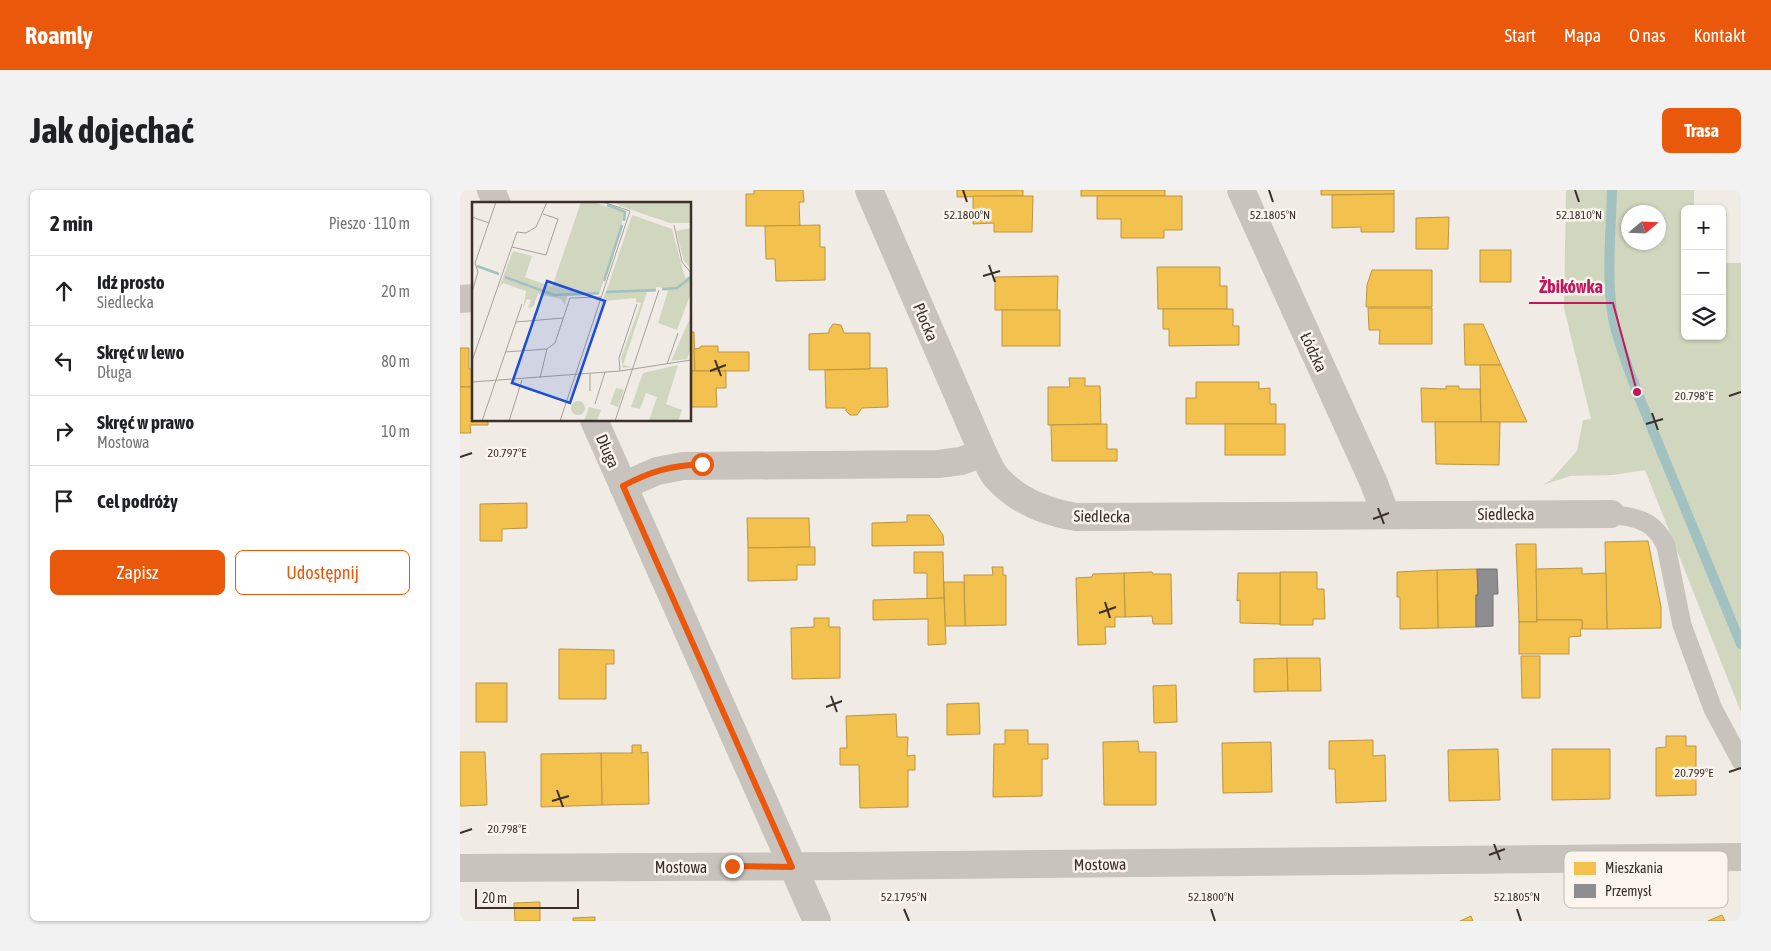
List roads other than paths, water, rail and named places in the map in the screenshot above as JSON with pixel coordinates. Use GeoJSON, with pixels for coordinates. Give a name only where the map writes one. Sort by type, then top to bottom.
{"type":"FeatureCollection","features":[{"type":"Feature","properties":{"kind":"street"},"geometry":{"type":"LineString","coordinates":[[491,190],[497,202]]}},
{"type":"Feature","properties":{"kind":"street","name":"Płocka"},"geometry":{"type":"LineString","coordinates":[[869,190],[982,453]]}},
{"type":"Feature","properties":{"kind":"street","name":"Łódzka"},"geometry":{"type":"LineString","coordinates":[[1241,190],[1374,481],[1386,515]]}},
{"type":"Feature","properties":{"kind":"street","name":"Długa"},"geometry":{"type":"LineString","coordinates":[[594,421],[817,921]]}},
{"type":"Feature","properties":{"kind":"street"},"geometry":{"type":"LineString","coordinates":[[623,486],[657,471],[683,466],[938,464],[961,461],[982,453]]}},
{"type":"Feature","properties":{"kind":"street","name":"Siedlecka"},"geometry":{"type":"LineString","coordinates":[[982,453],[995,476],[1020,498],[1043,510],[1076,517],[1611,514]]}},
{"type":"Feature","properties":{"kind":"street","name":"Mostowa"},"geometry":{"type":"LineString","coordinates":[[1728,857],[1741,857]]}},
{"type":"Feature","properties":{"kind":"street","name":"Mostowa"},"geometry":{"type":"LineString","coordinates":[[460,868],[792,867],[1564,859]]}},
{"type":"Feature","properties":{"kind":"lane"},"geometry":{"type":"LineString","coordinates":[[1611,514],[1638,518],[1652,526],[1661,536],[1666,546],[1682,625],[1713,708],[1741,761]]}},
{"type":"Feature","properties":{"kind":"waterway"},"geometry":{"type":"LineString","coordinates":[[1612,190],[1610,287],[1613,318],[1618,337],[1637,392],[1741,644]]}},
{"type":"Feature","properties":{"kind":"place","name":"Żbikówka"},"geometry":{"type":"Point","coordinates":[1637,392]}}]}
